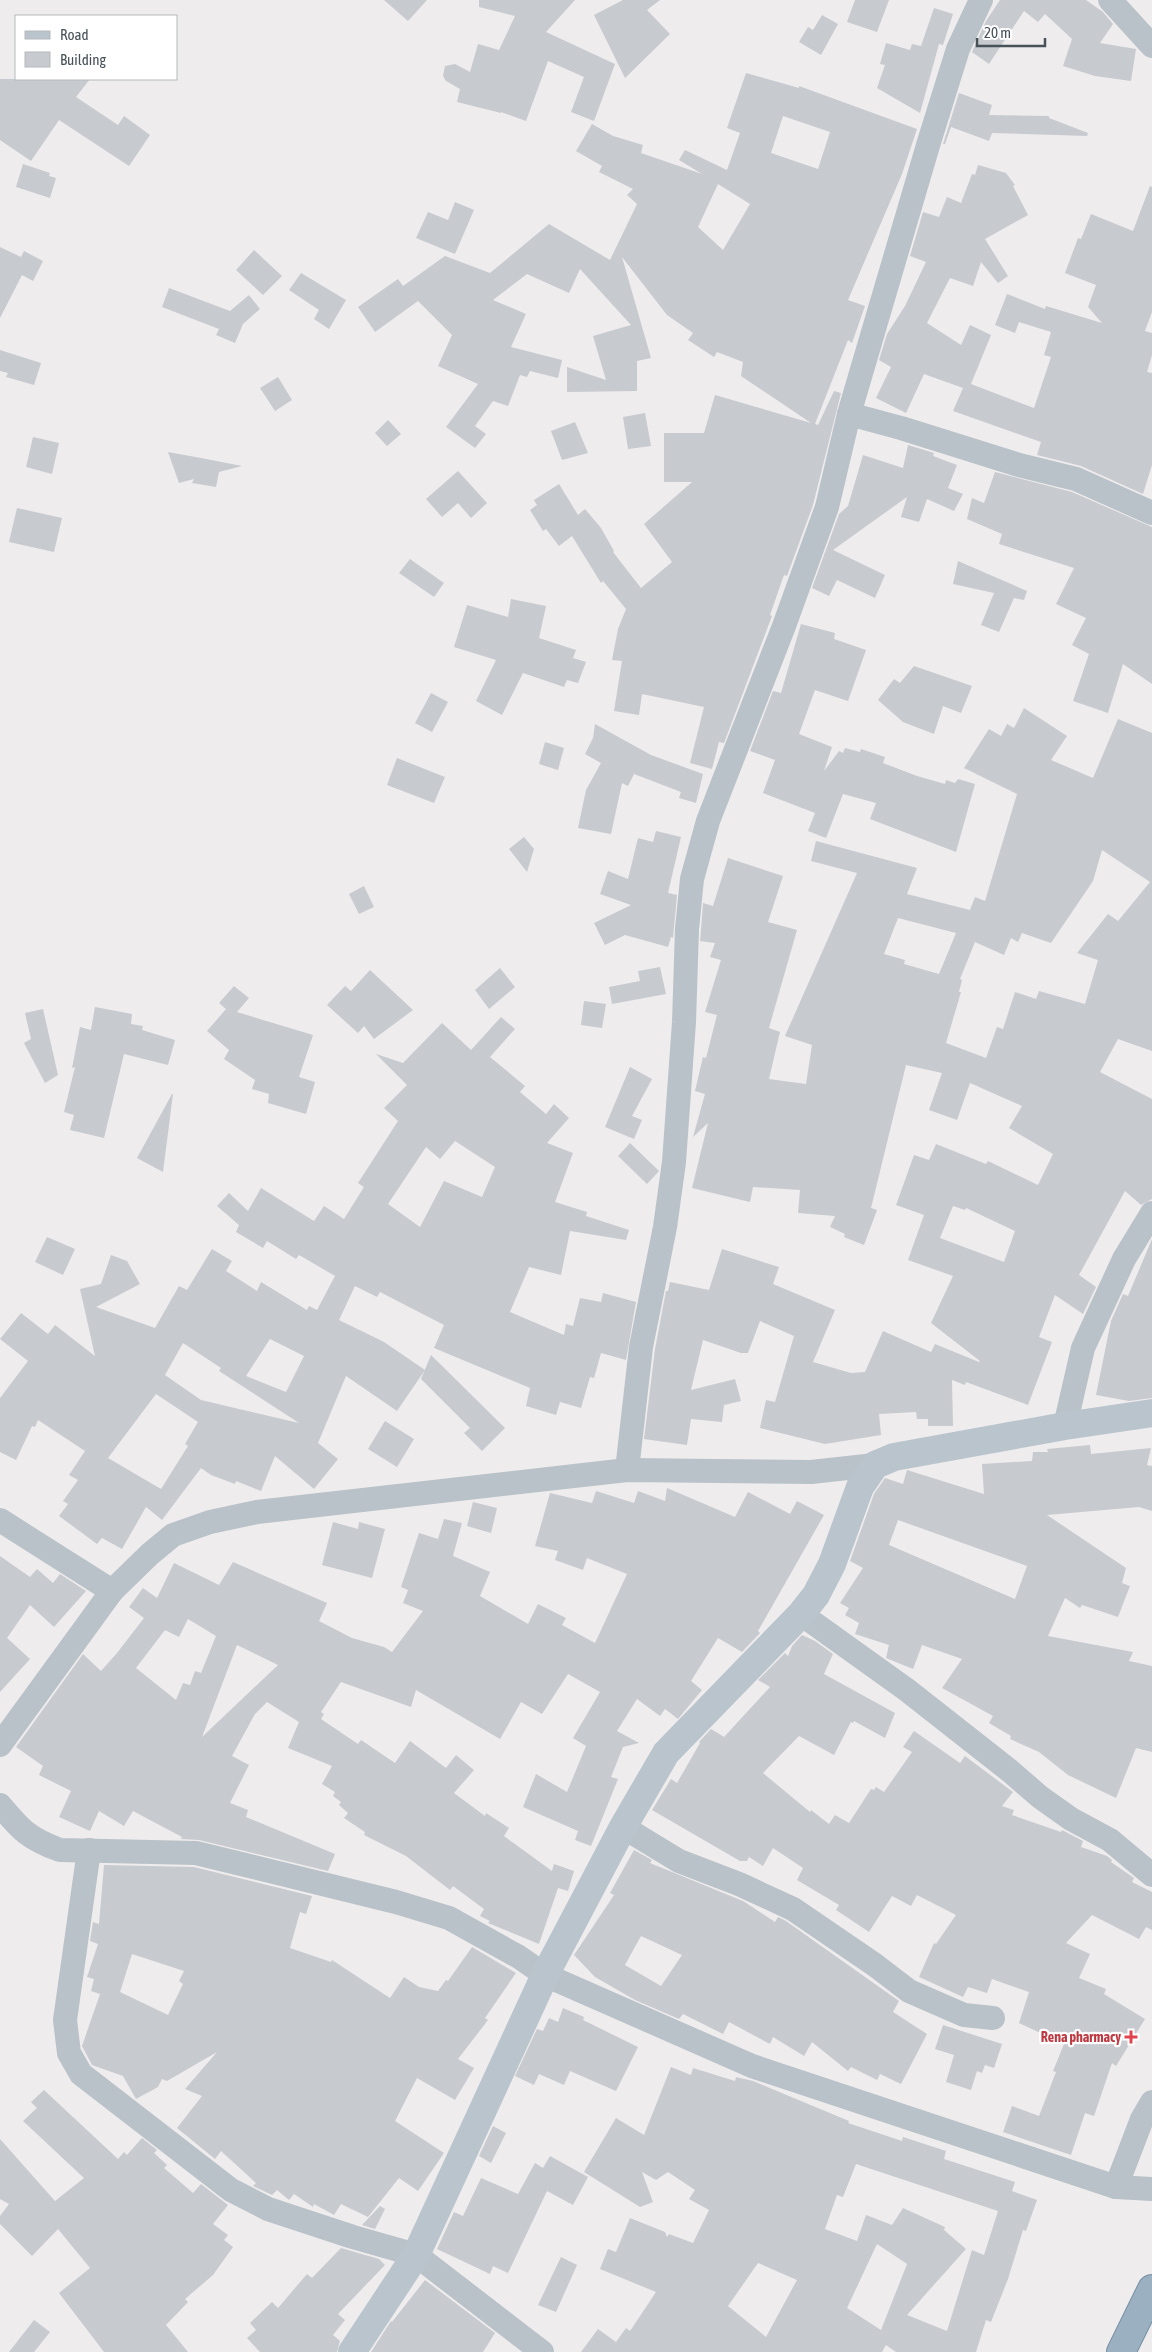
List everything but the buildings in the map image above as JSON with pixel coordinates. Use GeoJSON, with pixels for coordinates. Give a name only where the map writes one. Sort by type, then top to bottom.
{"type":"FeatureCollection","features":[{"type":"Feature","properties":{"kind":"highway"},"geometry":{"type":"LineString","coordinates":[[1121,2352],[1152,2289]]}},
{"type":"Feature","properties":{"kind":"main road"},"geometry":{"type":"LineString","coordinates":[[352,2352],[416,2255],[545,1975],[623,1827],[666,1753],[801,1614],[816,1594],[832,1564],[860,1487],[876,1465],[894,1457],[1065,1426],[1152,1413]]}},
{"type":"Feature","properties":{"kind":"street"},"geometry":{"type":"LineString","coordinates":[[627,1470],[641,1347],[665,1227],[674,1162],[684,1022],[687,929],[692,880],[708,821],[784,626],[827,507],[849,414],[958,49],[981,0]]}},
{"type":"Feature","properties":{"kind":"street"},"geometry":{"type":"LineString","coordinates":[[1110,0],[1152,46]]}},
{"type":"Feature","properties":{"kind":"street"},"geometry":{"type":"LineString","coordinates":[[849,414],[901,428],[1019,465],[1076,479],[1152,513]]}},
{"type":"Feature","properties":{"kind":"street"},"geometry":{"type":"LineString","coordinates":[[1065,1426],[1083,1348],[1124,1259],[1152,1212]]}},
{"type":"Feature","properties":{"kind":"street"},"geometry":{"type":"LineString","coordinates":[[0,1745],[112,1591],[173,1535],[210,1522],[258,1512],[627,1470],[811,1472],[876,1465]]}},
{"type":"Feature","properties":{"kind":"street"},"geometry":{"type":"LineString","coordinates":[[0,1520],[112,1591]]}},
{"type":"Feature","properties":{"kind":"street"},"geometry":{"type":"LineString","coordinates":[[801,1614],[907,1690],[1040,1797],[1072,1819],[1110,1840],[1152,1875]]}},
{"type":"Feature","properties":{"kind":"street"},"geometry":{"type":"LineString","coordinates":[[0,1805],[21,1830],[40,1842],[60,1850],[196,1853],[396,1902],[449,1918],[519,1957],[545,1975],[752,2066],[1116,2187],[1152,2189]]}},
{"type":"Feature","properties":{"kind":"street"},"geometry":{"type":"LineString","coordinates":[[623,1827],[679,1861],[739,1884],[793,1909],[875,1965],[909,1991],[964,2014],[993,2018]]}},
{"type":"Feature","properties":{"kind":"street"},"geometry":{"type":"LineString","coordinates":[[89,1850],[65,2020],[69,2053],[81,2074],[231,2190],[268,2209],[353,2237],[416,2255],[542,2352]]}},
{"type":"Feature","properties":{"kind":"street"},"geometry":{"type":"LineString","coordinates":[[1116,2187],[1142,2119],[1152,2102]]}},
{"type":"Feature","properties":{"kind":"place","name":"Rena pharmacy"},"geometry":{"type":"Point","coordinates":[1131,2037]}}]}
